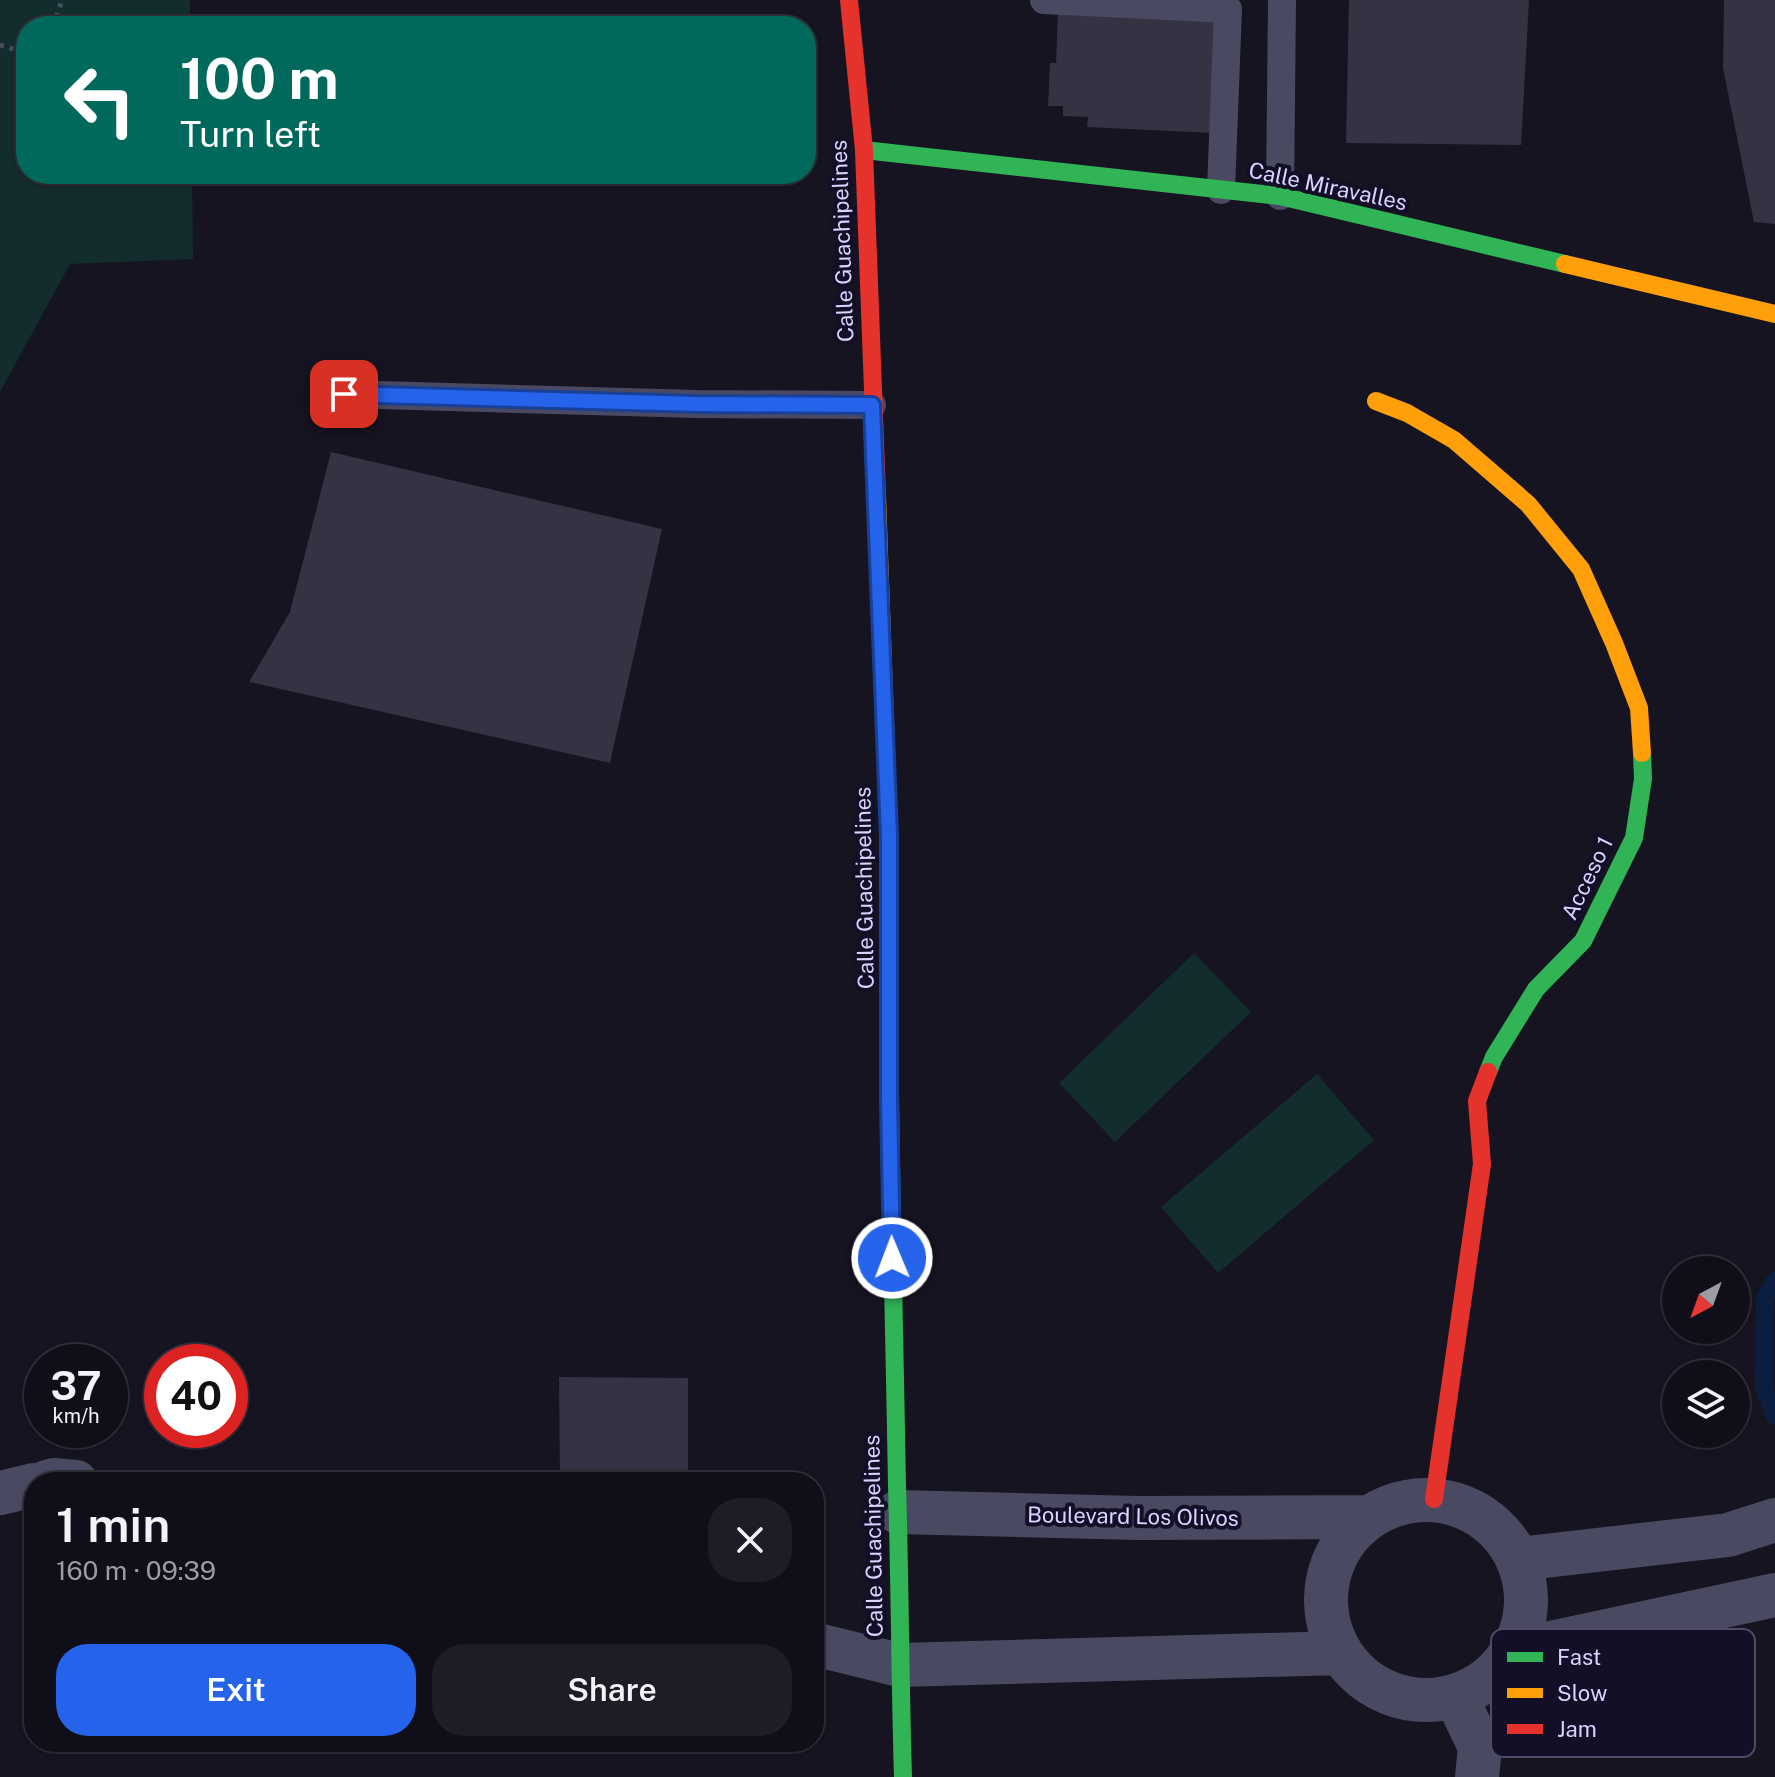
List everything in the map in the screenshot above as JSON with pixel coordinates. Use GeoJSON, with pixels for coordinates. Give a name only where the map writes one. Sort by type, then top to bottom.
{"type":"FeatureCollection","features":[{"type":"Feature","properties":{"kind":"street","name":"Calle Guachipelines"},"geometry":{"type":"LineString","coordinates":[[849,0],[864,150],[889,835],[889,1099],[903,1777]]}},
{"type":"Feature","properties":{"kind":"street","name":"Calle Miravalles"},"geometry":{"type":"LineString","coordinates":[[864,150],[1280,196],[1775,314]]}},
{"type":"Feature","properties":{"kind":"street","name":"Acceso 1"},"geometry":{"type":"LineString","coordinates":[[1376,401],[1407,413],[1454,440],[1528,504],[1581,569],[1639,708],[1643,779],[1634,838],[1583,941],[1536,989],[1494,1057],[1477,1101],[1482,1164],[1434,1499]]}},
{"type":"Feature","properties":{"kind":"street"},"geometry":{"type":"LineString","coordinates":[[0,1493],[24,1487]]}},
{"type":"Feature","properties":{"kind":"street"},"geometry":{"type":"LineString","coordinates":[[1491,1678],[1456,1697],[1412,1700],[1371,1685],[1340,1653],[1328,1628],[1325,1601],[1328,1574],[1343,1541],[1368,1517],[1399,1502],[1434,1499],[1461,1505],[1485,1518],[1504,1536],[1519,1559],[1527,1590],[1522,1629]]}},
{"type":"Feature","properties":{"kind":"street","name":"Boulevard Los Olivos"},"geometry":{"type":"LineString","coordinates":[[898,1512],[1138,1518],[1368,1517]]}},
{"type":"Feature","properties":{"kind":"street"},"geometry":{"type":"LineString","coordinates":[[1519,1559],[1728,1535],[1775,1520]]}},
{"type":"Feature","properties":{"kind":"street"},"geometry":{"type":"LineString","coordinates":[[1617,1629],[1775,1595]]}},
{"type":"Feature","properties":{"kind":"street"},"geometry":{"type":"LineString","coordinates":[[824,1646],[899,1665],[1340,1653]]}},
{"type":"Feature","properties":{"kind":"street"},"geometry":{"type":"LineString","coordinates":[[1456,1697],[1480,1747],[1477,1777]]}},
{"type":"Feature","properties":{"kind":"lane"},"geometry":{"type":"LineString","coordinates":[[1044,0],[1228,9],[1221,190]]}},
{"type":"Feature","properties":{"kind":"lane"},"geometry":{"type":"LineString","coordinates":[[1280,196],[1282,0]]}},
{"type":"Feature","properties":{"kind":"lane"},"geometry":{"type":"LineString","coordinates":[[344,394],[697,404],[872,405]]}},
{"type":"Feature","properties":{"kind":"green space"},"geometry":{"type":"Polygon","coordinates":[[[0,0],[190,0],[190,16],[16,16],[16,184],[192,184],[193,259],[70,264],[0,392],[0,0]]]}},
{"type":"Feature","properties":{"kind":"green space"},"geometry":{"type":"Polygon","coordinates":[[[1194,953],[1251,1012],[1115,1142],[1059,1083],[1194,953]]]}},
{"type":"Feature","properties":{"kind":"green space"},"geometry":{"type":"Polygon","coordinates":[[[1317,1074],[1374,1140],[1218,1273],[1161,1207],[1317,1074]]]}},
{"type":"Feature","properties":{"kind":"building"},"geometry":{"type":"Polygon","coordinates":[[[1349,0],[1529,0],[1521,145],[1346,143],[1349,0]]]}},
{"type":"Feature","properties":{"kind":"building"},"geometry":{"type":"Polygon","coordinates":[[[1724,0],[1775,0],[1775,224],[1754,222],[1723,68],[1724,0]]]}},
{"type":"Feature","properties":{"kind":"building"},"geometry":{"type":"Polygon","coordinates":[[[1058,12],[1218,20],[1213,133],[1087,127],[1088,117],[1063,116],[1063,106],[1048,106],[1050,63],[1056,63],[1058,12]]]}},
{"type":"Feature","properties":{"kind":"building"},"geometry":{"type":"Polygon","coordinates":[[[331,452],[662,529],[610,763],[249,682],[290,612],[331,452]]]}},
{"type":"Feature","properties":{"kind":"building"},"geometry":{"type":"Polygon","coordinates":[[[559,1377],[688,1378],[688,1472],[560,1472],[559,1377]]]}},
{"type":"Feature","properties":{"kind":"waterway"},"geometry":{"type":"LineString","coordinates":[[1775,1281],[1765,1298],[1764,1388],[1775,1416]]}},
{"type":"Feature","properties":{"kind":"traffic: fast"},"geometry":{"type":"LineString","coordinates":[[864,150],[1280,196],[1565,264]]}},
{"type":"Feature","properties":{"kind":"traffic: fast"},"geometry":{"type":"LineString","coordinates":[[1488,1072],[1536,989],[1583,941],[1634,838],[1643,779],[1642,753]]}},
{"type":"Feature","properties":{"kind":"traffic: fast"},"geometry":{"type":"LineString","coordinates":[[889,958],[903,1777]]}},
{"type":"Feature","properties":{"kind":"traffic: slow"},"geometry":{"type":"LineString","coordinates":[[1565,264],[1775,314]]}},
{"type":"Feature","properties":{"kind":"traffic: slow"},"geometry":{"type":"LineString","coordinates":[[1376,401],[1407,413],[1454,440],[1528,504],[1581,569],[1639,708],[1642,753]]}},
{"type":"Feature","properties":{"kind":"traffic: slow"},"geometry":{"type":"LineString","coordinates":[[877,496],[889,835],[889,958]]}},
{"type":"Feature","properties":{"kind":"traffic: jam"},"geometry":{"type":"LineString","coordinates":[[849,0],[864,150],[877,496]]}},
{"type":"Feature","properties":{"kind":"traffic: jam"},"geometry":{"type":"LineString","coordinates":[[1434,1499],[1482,1164],[1477,1101],[1488,1072]]}},
{"type":"Feature","properties":{"kind":"route"},"geometry":{"type":"LineString","coordinates":[[344,394],[697,404],[872,405],[889,835],[892,1258]]}}]}
